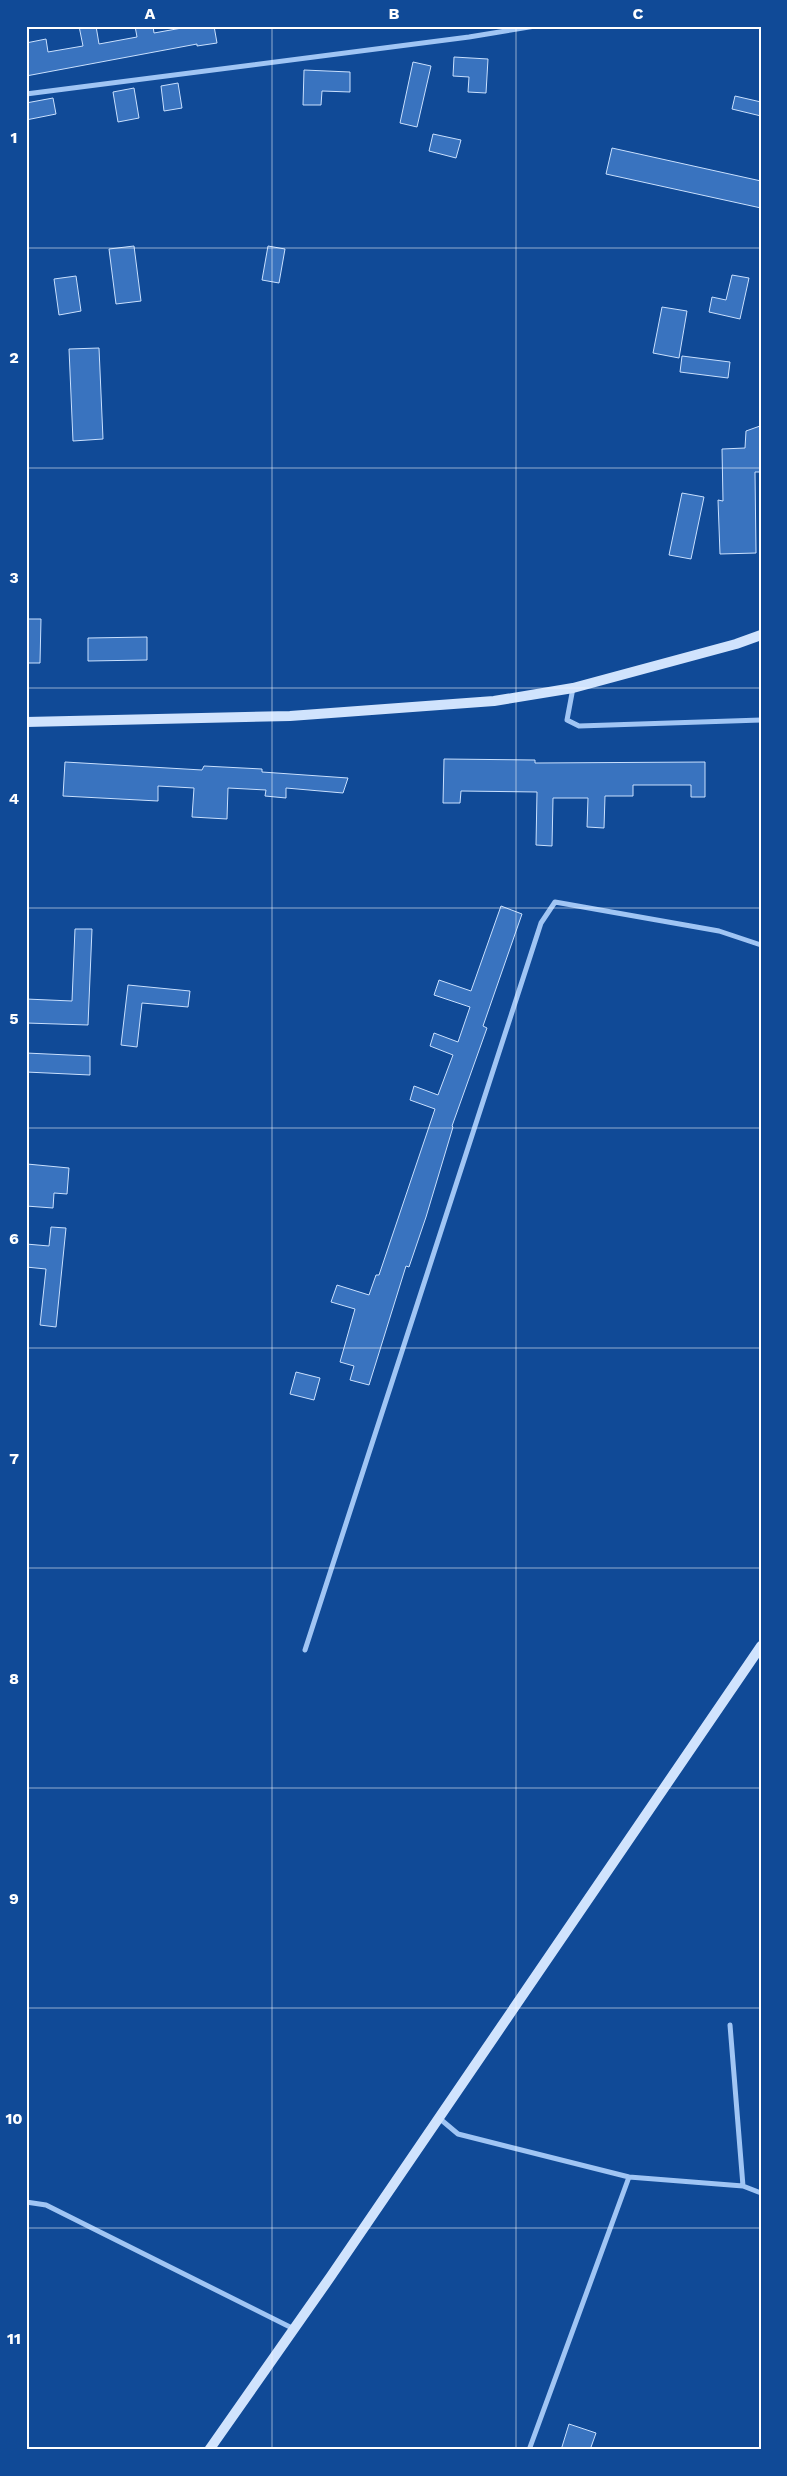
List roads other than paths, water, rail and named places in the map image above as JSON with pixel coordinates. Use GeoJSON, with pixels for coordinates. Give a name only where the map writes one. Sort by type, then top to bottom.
{"type":"FeatureCollection","features":[{"type":"Feature","properties":{"kind":"street"},"geometry":{"type":"LineString","coordinates":[[26,94],[470,37],[535,26]]}},
{"type":"Feature","properties":{"kind":"street"},"geometry":{"type":"LineString","coordinates":[[26,722],[290,716],[494,701],[573,688],[736,644],[761,634]]}},
{"type":"Feature","properties":{"kind":"street"},"geometry":{"type":"LineString","coordinates":[[573,688],[567,720],[579,726],[761,720]]}},
{"type":"Feature","properties":{"kind":"street"},"geometry":{"type":"LineString","coordinates":[[305,1650],[541,923],[555,902],[719,931],[761,945]]}},
{"type":"Feature","properties":{"kind":"street"},"geometry":{"type":"LineString","coordinates":[[210,2450],[761,1646]]}},
{"type":"Feature","properties":{"kind":"street"},"geometry":{"type":"LineString","coordinates":[[730,2025],[743,2186]]}},
{"type":"Feature","properties":{"kind":"street"},"geometry":{"type":"LineString","coordinates":[[439,2118],[458,2134],[629,2177],[743,2186],[761,2194]]}},
{"type":"Feature","properties":{"kind":"street"},"geometry":{"type":"LineString","coordinates":[[529,2450],[629,2177]]}},
{"type":"Feature","properties":{"kind":"street"},"geometry":{"type":"LineString","coordinates":[[26,2202],[46,2205],[294,2329]]}}]}
